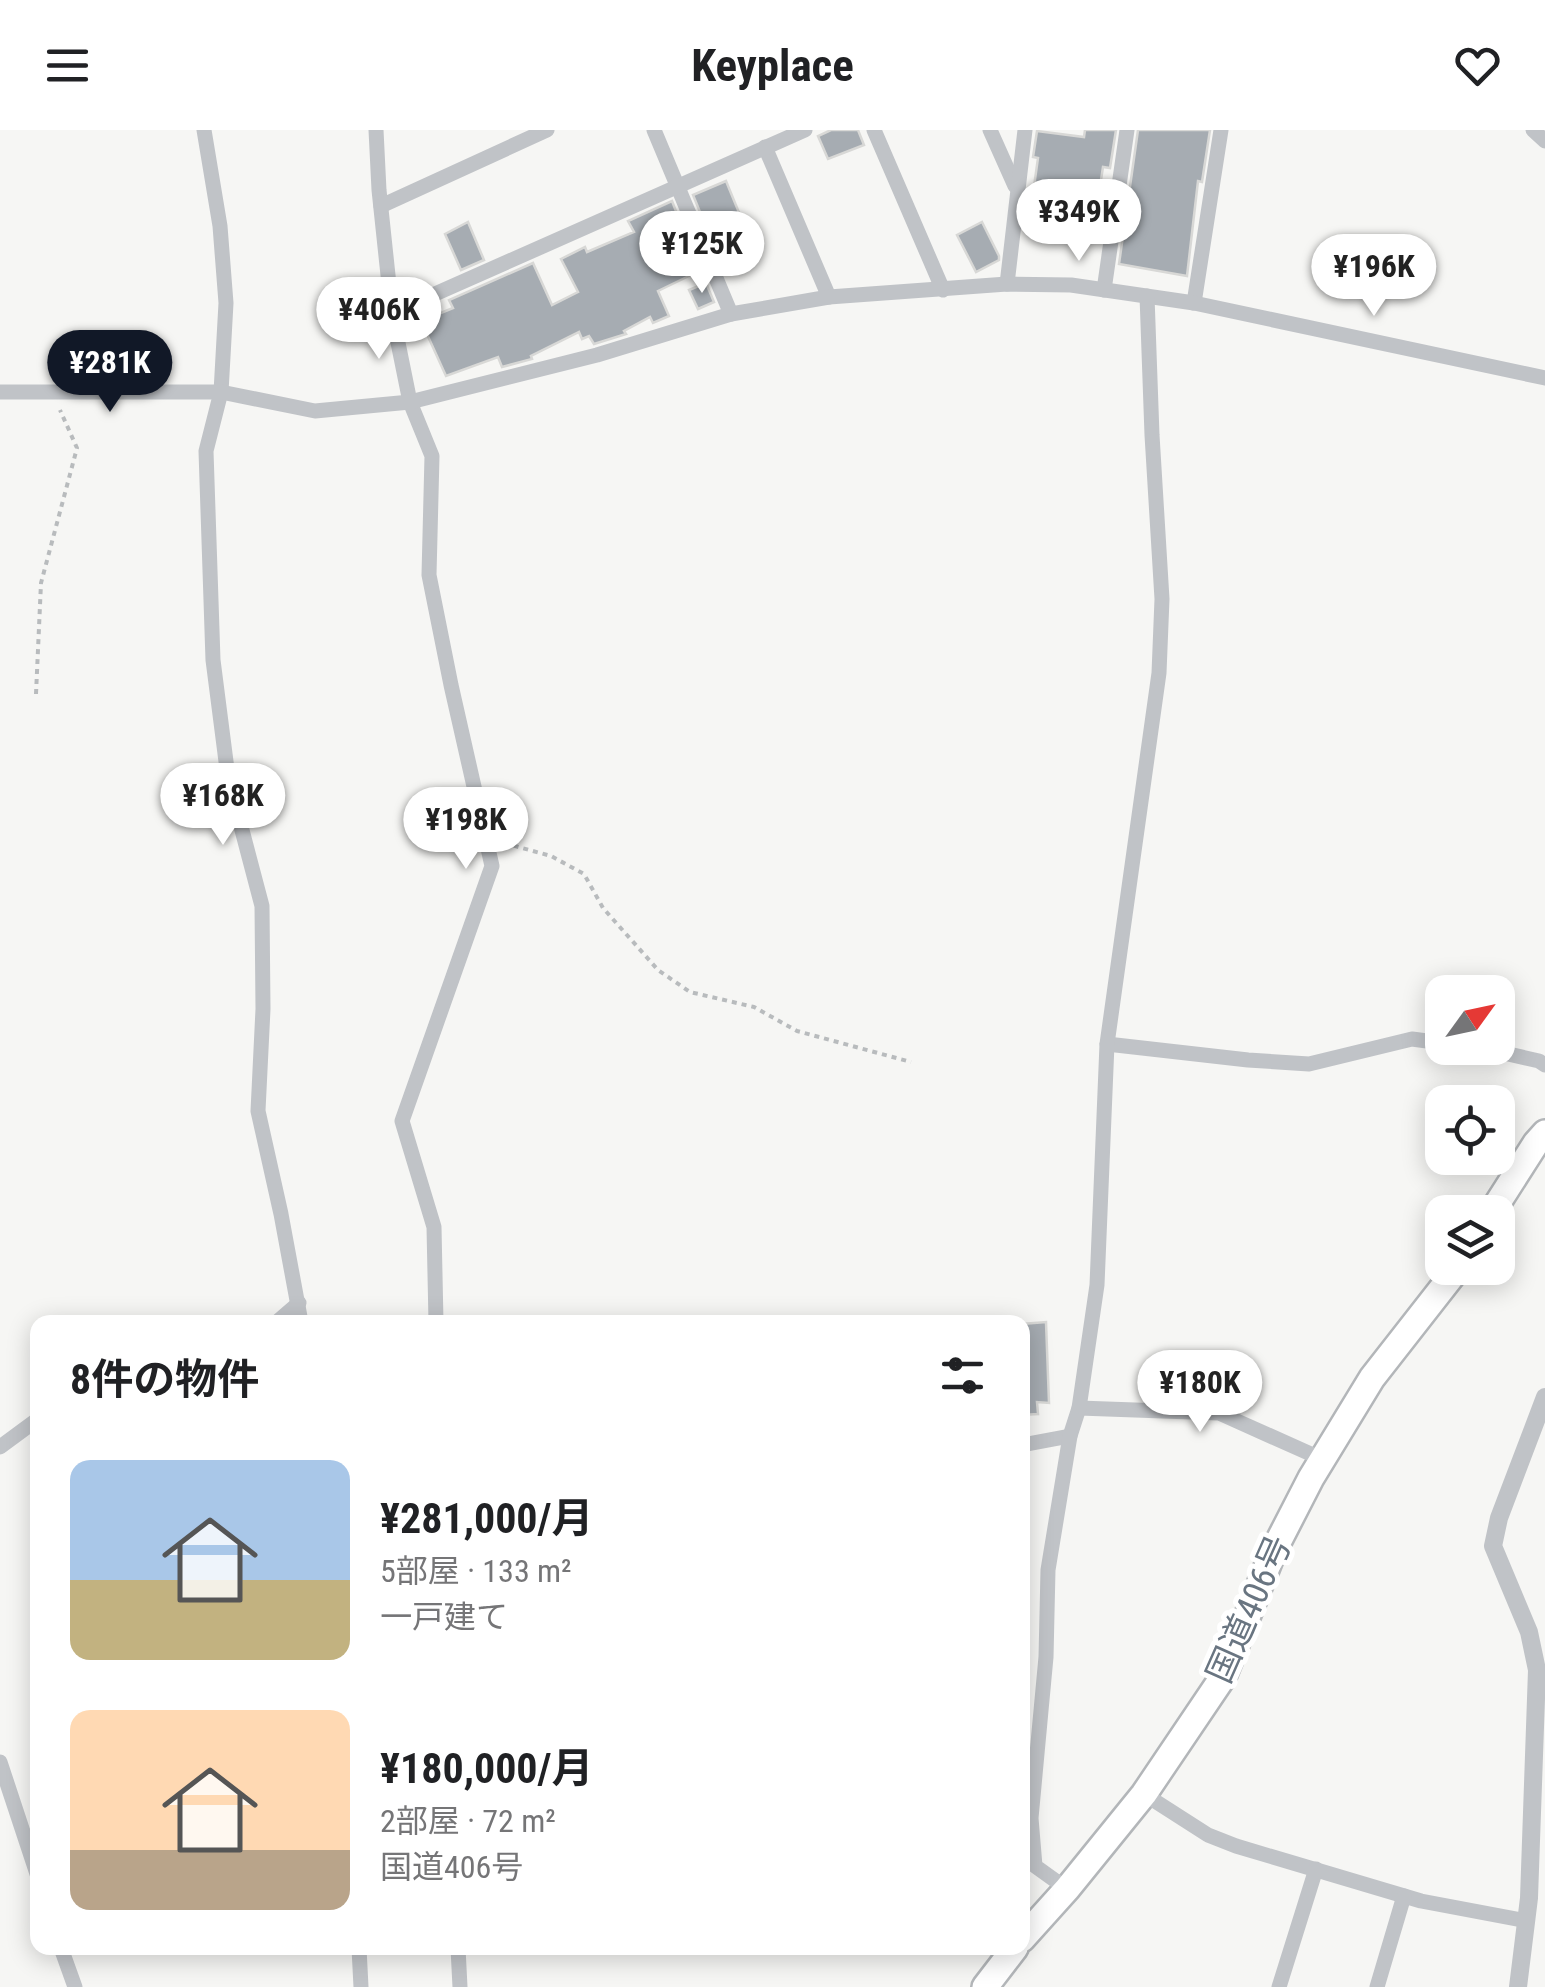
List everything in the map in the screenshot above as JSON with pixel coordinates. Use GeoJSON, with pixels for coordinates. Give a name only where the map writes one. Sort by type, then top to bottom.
{"type":"FeatureCollection","features":[{"type":"Feature","properties":{"kind":"highway"},"geometry":{"type":"LineString","coordinates":[[1503,1195],[1545,1133]]}},
{"type":"Feature","properties":{"kind":"highway","name":"国道406号"},"geometry":{"type":"LineString","coordinates":[[1030,1930],[1144,1794],[1223,1677],[1274,1552],[1322,1458],[1372,1378],[1445,1285]]}},
{"type":"Feature","properties":{"kind":"highway"},"geometry":{"type":"LineString","coordinates":[[985,1987],[1010,1955]]}},
{"type":"Feature","properties":{"kind":"street"},"geometry":{"type":"LineString","coordinates":[[204,130],[220,226],[226,302],[221,392],[206,450],[213,660],[228,777],[262,906],[263,1009],[258,1111],[301,1315]]}},
{"type":"Feature","properties":{"kind":"street"},"geometry":{"type":"LineString","coordinates":[[376,130],[392,314],[410,402],[432,456],[429,575],[492,866],[402,1121],[434,1226],[436,1315]]}},
{"type":"Feature","properties":{"kind":"street"},"geometry":{"type":"LineString","coordinates":[[381,206],[547,130]]}},
{"type":"Feature","properties":{"kind":"street"},"geometry":{"type":"LineString","coordinates":[[654,130],[731,314]]}},
{"type":"Feature","properties":{"kind":"street"},"geometry":{"type":"LineString","coordinates":[[392,314],[806,130]]}},
{"type":"Feature","properties":{"kind":"street"},"geometry":{"type":"LineString","coordinates":[[874,130],[942,290]]}},
{"type":"Feature","properties":{"kind":"street"},"geometry":{"type":"LineString","coordinates":[[990,130],[1016,189]]}},
{"type":"Feature","properties":{"kind":"street"},"geometry":{"type":"LineString","coordinates":[[1007,284],[1024,130]]}},
{"type":"Feature","properties":{"kind":"street"},"geometry":{"type":"LineString","coordinates":[[1104,290],[1127,130]]}},
{"type":"Feature","properties":{"kind":"street"},"geometry":{"type":"LineString","coordinates":[[1194,303],[1221,130]]}},
{"type":"Feature","properties":{"kind":"street"},"geometry":{"type":"LineString","coordinates":[[1533,130],[1545,142]]}},
{"type":"Feature","properties":{"kind":"street"},"geometry":{"type":"LineString","coordinates":[[766,147],[829,297]]}},
{"type":"Feature","properties":{"kind":"street"},"geometry":{"type":"LineString","coordinates":[[0,392],[221,392],[315,411],[410,402],[597,355],[731,314],[829,297],[1007,284],[1071,285],[1194,303],[1545,378]]}},
{"type":"Feature","properties":{"kind":"street"},"geometry":{"type":"LineString","coordinates":[[1067,1889],[1035,1866],[1031,1818],[1046,1657],[1048,1570],[1070,1436],[1079,1408],[1097,1285],[1107,1044],[1159,674],[1162,599],[1147,296]]}},
{"type":"Feature","properties":{"kind":"street"},"geometry":{"type":"LineString","coordinates":[[1107,1044],[1309,1064],[1412,1040],[1425,1041]]}},
{"type":"Feature","properties":{"kind":"street"},"geometry":{"type":"LineString","coordinates":[[1515,1056],[1545,1065]]}},
{"type":"Feature","properties":{"kind":"street"},"geometry":{"type":"LineString","coordinates":[[285,1315],[299,1304]]}},
{"type":"Feature","properties":{"kind":"street"},"geometry":{"type":"LineString","coordinates":[[1518,1987],[1527,1921],[1538,1670],[1529,1632],[1493,1546],[1499,1518],[1545,1397]]}},
{"type":"Feature","properties":{"kind":"street"},"geometry":{"type":"LineString","coordinates":[[1079,1408],[1219,1413],[1322,1458]]}},
{"type":"Feature","properties":{"kind":"street"},"geometry":{"type":"LineString","coordinates":[[0,1446],[30,1424]]}},
{"type":"Feature","properties":{"kind":"street"},"geometry":{"type":"LineString","coordinates":[[1030,1444],[1070,1436]]}},
{"type":"Feature","properties":{"kind":"street"},"geometry":{"type":"LineString","coordinates":[[0,1762],[30,1853]]}},
{"type":"Feature","properties":{"kind":"street"},"geometry":{"type":"LineString","coordinates":[[1144,1794],[1208,1835],[1236,1846],[1404,1896],[1527,1921]]}},
{"type":"Feature","properties":{"kind":"street"},"geometry":{"type":"LineString","coordinates":[[1279,1987],[1316,1869]]}},
{"type":"Feature","properties":{"kind":"street"},"geometry":{"type":"LineString","coordinates":[[1376,1987],[1404,1896]]}},
{"type":"Feature","properties":{"kind":"street"},"geometry":{"type":"LineString","coordinates":[[64,1955],[75,1987]]}},
{"type":"Feature","properties":{"kind":"street"},"geometry":{"type":"LineString","coordinates":[[359,1955],[361,1987]]}},
{"type":"Feature","properties":{"kind":"street"},"geometry":{"type":"LineString","coordinates":[[458,1955],[460,1987]]}},
{"type":"Feature","properties":{"kind":"path"},"geometry":{"type":"LineString","coordinates":[[36,694],[41,584],[77,448],[52,392]]}},
{"type":"Feature","properties":{"kind":"path"},"geometry":{"type":"LineString","coordinates":[[486,837],[551,856],[584,874],[604,908],[658,970],[690,992],[754,1008],[797,1030],[911,1062]]}},
{"type":"Feature","properties":{"kind":"building"},"geometry":{"type":"Polygon","coordinates":[[[831,130],[858,130],[864,145],[828,159],[818,136],[831,130]]]}},
{"type":"Feature","properties":{"kind":"building"},"geometry":{"type":"Polygon","coordinates":[[[1085,130],[1116,130],[1110,168],[1103,167],[1095,219],[1031,208],[1038,158],[1033,157],[1037,131],[1084,137],[1085,130]]]}},
{"type":"Feature","properties":{"kind":"building"},"geometry":{"type":"Polygon","coordinates":[[[1138,130],[1210,130],[1202,182],[1198,181],[1187,276],[1119,264],[1138,130]]]}},
{"type":"Feature","properties":{"kind":"building"},"geometry":{"type":"Polygon","coordinates":[[[726,181],[740,215],[707,229],[693,195],[726,181]]]}},
{"type":"Feature","properties":{"kind":"building"},"geometry":{"type":"Polygon","coordinates":[[[672,201],[688,242],[682,244],[695,273],[658,291],[669,316],[653,323],[650,317],[624,331],[626,334],[594,344],[589,336],[582,339],[579,332],[531,356],[532,359],[502,367],[498,357],[446,376],[421,321],[453,308],[449,300],[533,263],[552,305],[578,292],[561,259],[634,232],[628,221],[672,201]]]}},
{"type":"Feature","properties":{"kind":"building"},"geometry":{"type":"Polygon","coordinates":[[[468,222],[484,260],[461,270],[445,234],[468,222]]]}},
{"type":"Feature","properties":{"kind":"building"},"geometry":{"type":"Polygon","coordinates":[[[982,222],[999,260],[976,272],[957,235],[982,222]]]}},
{"type":"Feature","properties":{"kind":"building"},"geometry":{"type":"Polygon","coordinates":[[[706,283],[714,302],[698,309],[689,290],[706,283]]]}},
{"type":"Feature","properties":{"kind":"building"},"geometry":{"type":"Polygon","coordinates":[[[1046,1322],[1049,1403],[1037,1402],[1038,1414],[1030,1414],[1030,1323],[1046,1322]]]}}]}
